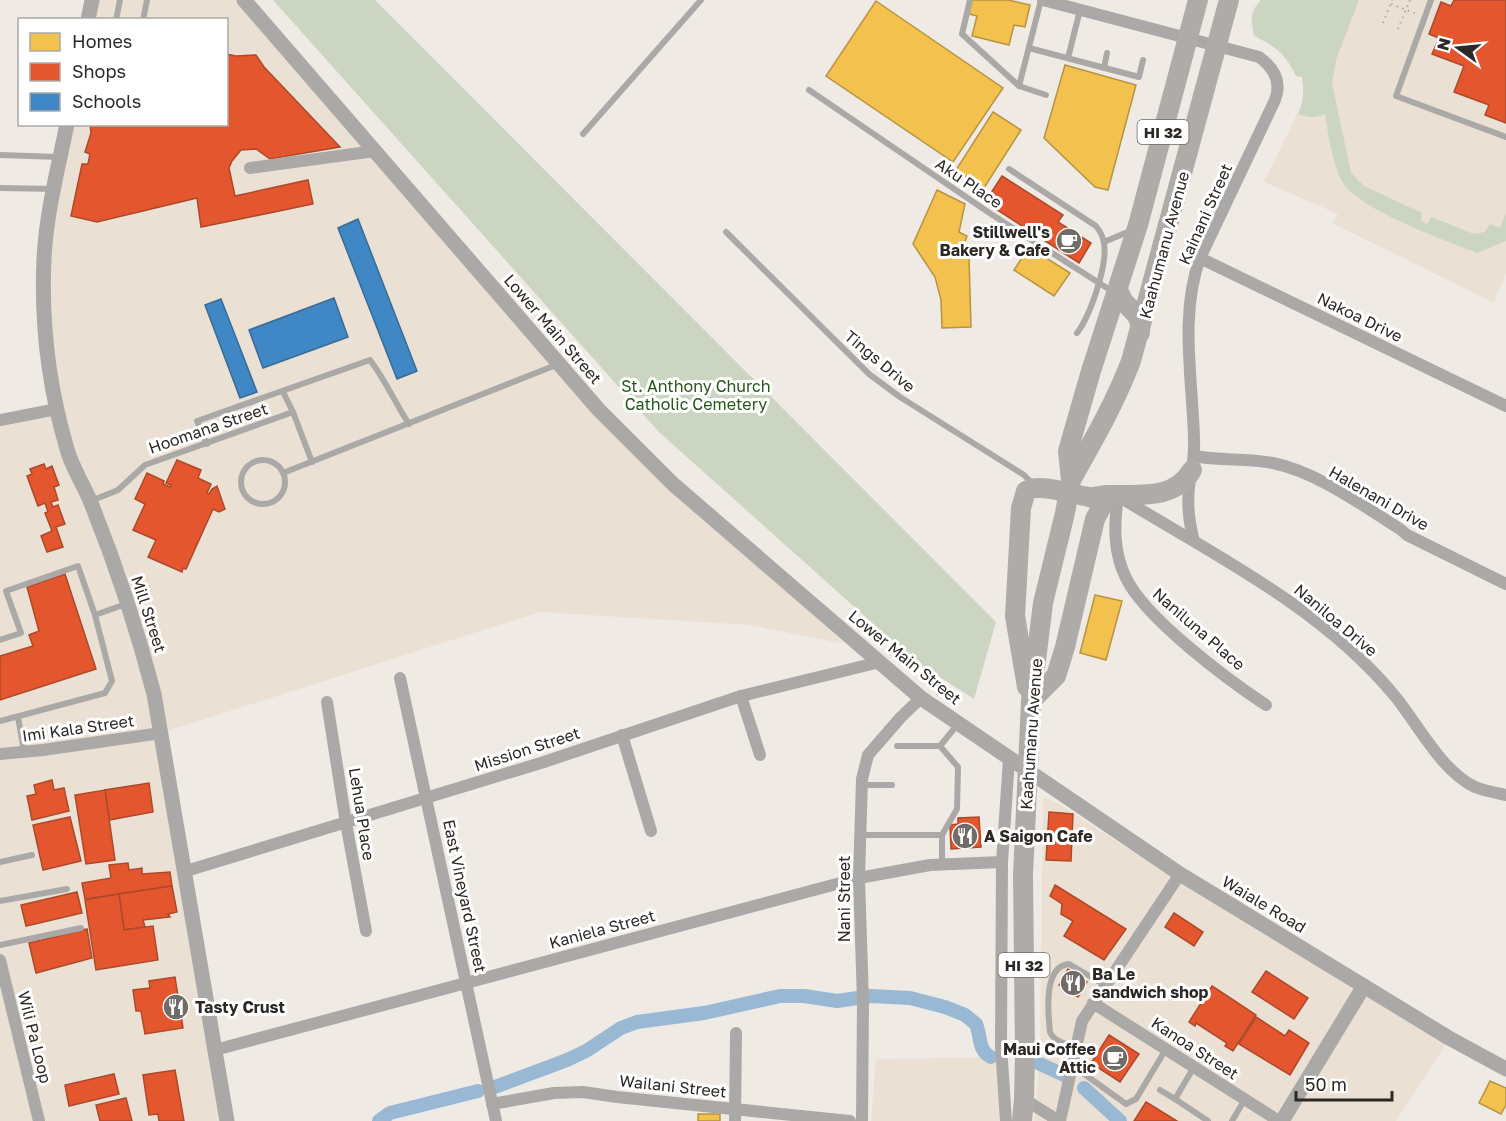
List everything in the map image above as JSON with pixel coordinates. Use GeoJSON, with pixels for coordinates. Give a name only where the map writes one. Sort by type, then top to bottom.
{"type":"FeatureCollection","features":[{"type":"Feature","properties":{"kind":"main road","name":"Kaahumanu Avenue"},"geometry":{"type":"LineString","coordinates":[[1022,1121],[1025,1054],[1023,875],[1029,723],[1043,603],[1071,480],[1068,451],[1138,225],[1198,0]]}},
{"type":"Feature","properties":{"kind":"main road","name":"Kaahumanu Avenue"},"geometry":{"type":"LineString","coordinates":[[1071,480],[1123,384],[1140,333],[1229,0]]}},
{"type":"Feature","properties":{"kind":"main road"},"geometry":{"type":"LineString","coordinates":[[1140,333],[1138,317],[1125,303],[1118,290],[1143,285],[1152,280],[1156,274]]}},
{"type":"Feature","properties":{"kind":"main road"},"geometry":{"type":"LineString","coordinates":[[1031,701],[1023,669],[1015,616],[1022,501],[1026,491],[1041,488],[1106,496],[1153,494],[1174,489],[1183,483],[1193,463]]}},
{"type":"Feature","properties":{"kind":"main road"},"geometry":{"type":"LineString","coordinates":[[1031,701],[1056,675],[1065,647],[1095,519],[1106,496]]}},
{"type":"Feature","properties":{"kind":"street"},"geometry":{"type":"LineString","coordinates":[[88,18],[92,0]]}},
{"type":"Feature","properties":{"kind":"street","name":"Lower Main Street"},"geometry":{"type":"LineString","coordinates":[[244,0],[598,409],[673,484],[921,698],[1009,759]]}},
{"type":"Feature","properties":{"kind":"street","name":"Kainani Street"},"geometry":{"type":"LineString","coordinates":[[1042,0],[1077,6],[1259,57],[1274,72],[1279,85],[1272,108],[1200,258],[1193,281],[1189,322],[1193,463],[1189,484],[1188,513],[1194,542]]}},
{"type":"Feature","properties":{"kind":"street","name":"Mill Street"},"geometry":{"type":"LineString","coordinates":[[67,126],[48,224],[44,259],[44,321],[50,379],[68,452],[91,501],[128,603],[154,694],[227,1121]]}},
{"type":"Feature","properties":{"kind":"street"},"geometry":{"type":"LineString","coordinates":[[250,168],[375,151]]}},
{"type":"Feature","properties":{"kind":"street","name":"Nakoa Drive"},"geometry":{"type":"LineString","coordinates":[[1200,258],[1506,406]]}},
{"type":"Feature","properties":{"kind":"street"},"geometry":{"type":"LineString","coordinates":[[0,420],[57,409]]}},
{"type":"Feature","properties":{"kind":"street","name":"Halenani Drive"},"geometry":{"type":"LineString","coordinates":[[1193,463],[1212,459],[1244,459],[1290,468],[1334,488],[1407,535],[1506,584]]}},
{"type":"Feature","properties":{"kind":"street","name":"Naniloa Drive"},"geometry":{"type":"LineString","coordinates":[[1106,496],[1194,542],[1245,572],[1294,605],[1355,654],[1394,695],[1444,761],[1459,776],[1474,786],[1506,795]]}},
{"type":"Feature","properties":{"kind":"street","name":"Naniluna Place"},"geometry":{"type":"LineString","coordinates":[[1106,496],[1121,567],[1131,588],[1147,607],[1194,651],[1266,705]]}},
{"type":"Feature","properties":{"kind":"street","name":"Mission Street"},"geometry":{"type":"LineString","coordinates":[[186,871],[427,799],[741,696],[880,662]]}},
{"type":"Feature","properties":{"kind":"street","name":"East Vineyard Street"},"geometry":{"type":"LineString","coordinates":[[400,678],[496,1121]]}},
{"type":"Feature","properties":{"kind":"street"},"geometry":{"type":"LineString","coordinates":[[741,696],[760,755]]}},
{"type":"Feature","properties":{"kind":"street","name":"Nani Street"},"geometry":{"type":"LineString","coordinates":[[862,1121],[863,997],[859,878],[862,785],[865,762],[868,755],[901,717],[921,698]]}},
{"type":"Feature","properties":{"kind":"street","name":"Lehua Place"},"geometry":{"type":"LineString","coordinates":[[327,702],[366,931]]}},
{"type":"Feature","properties":{"kind":"street","name":"Imi Kala Street"},"geometry":{"type":"LineString","coordinates":[[0,754],[84,745],[161,733]]}},
{"type":"Feature","properties":{"kind":"street"},"geometry":{"type":"LineString","coordinates":[[622,735],[651,831]]}},
{"type":"Feature","properties":{"kind":"street"},"geometry":{"type":"LineString","coordinates":[[1006,1121],[1001,1046],[1002,862],[1009,759]]}},
{"type":"Feature","properties":{"kind":"street","name":"Waiale Road"},"geometry":{"type":"LineString","coordinates":[[1009,759],[1180,874],[1449,1038],[1506,1070]]}},
{"type":"Feature","properties":{"kind":"street","name":"Kaniela Street"},"geometry":{"type":"LineString","coordinates":[[215,1050],[859,878],[930,864],[1002,862]]}},
{"type":"Feature","properties":{"kind":"street"},"geometry":{"type":"LineString","coordinates":[[1024,1099],[1059,1121],[1083,1021],[1093,1002],[1180,874]]}},
{"type":"Feature","properties":{"kind":"street","name":"Wili Pa Loop"},"geometry":{"type":"LineString","coordinates":[[0,960],[39,1121]]}},
{"type":"Feature","properties":{"kind":"street"},"geometry":{"type":"LineString","coordinates":[[1281,1121],[1364,986]]}},
{"type":"Feature","properties":{"kind":"street","name":"Kanoa Street"},"geometry":{"type":"LineString","coordinates":[[1093,1002],[1281,1121]]}},
{"type":"Feature","properties":{"kind":"street"},"geometry":{"type":"LineString","coordinates":[[735,1115],[736,1033]]}},
{"type":"Feature","properties":{"kind":"street","name":"Wailani Street"},"geometry":{"type":"LineString","coordinates":[[492,1104],[583,1092],[735,1115],[850,1121]]}},
{"type":"Feature","properties":{"kind":"lane"},"geometry":{"type":"LineString","coordinates":[[116,18],[120,0]]}},
{"type":"Feature","properties":{"kind":"lane"},"geometry":{"type":"LineString","coordinates":[[143,18],[147,0]]}},
{"type":"Feature","properties":{"kind":"lane"},"geometry":{"type":"LineString","coordinates":[[583,134],[700,0]]}},
{"type":"Feature","properties":{"kind":"lane"},"geometry":{"type":"LineString","coordinates":[[970,0],[962,34],[1019,86],[1046,95]]}},
{"type":"Feature","properties":{"kind":"lane"},"geometry":{"type":"LineString","coordinates":[[1019,86],[1042,0]]}},
{"type":"Feature","properties":{"kind":"lane"},"geometry":{"type":"LineString","coordinates":[[1431,0],[1396,96],[1506,137]]}},
{"type":"Feature","properties":{"kind":"lane"},"geometry":{"type":"LineString","coordinates":[[1068,58],[1077,6]]}},
{"type":"Feature","properties":{"kind":"lane"},"geometry":{"type":"LineString","coordinates":[[1029,48],[1139,77],[1143,60]]}},
{"type":"Feature","properties":{"kind":"lane"},"geometry":{"type":"LineString","coordinates":[[1104,68],[1107,53]]}},
{"type":"Feature","properties":{"kind":"lane","name":"Aku Place"},"geometry":{"type":"LineString","coordinates":[[809,90],[991,214],[1098,283],[1118,290]]}},
{"type":"Feature","properties":{"kind":"lane"},"geometry":{"type":"LineString","coordinates":[[0,156],[61,157]]}},
{"type":"Feature","properties":{"kind":"lane"},"geometry":{"type":"LineString","coordinates":[[1009,170],[1096,226],[1104,242],[1098,283],[1088,316],[1077,333]]}},
{"type":"Feature","properties":{"kind":"lane"},"geometry":{"type":"LineString","coordinates":[[0,188],[55,189]]}},
{"type":"Feature","properties":{"kind":"lane"},"geometry":{"type":"LineString","coordinates":[[1104,242],[1125,234],[1138,225]]}},
{"type":"Feature","properties":{"kind":"lane","name":"Tings Drive"},"geometry":{"type":"LineString","coordinates":[[726,232],[869,374],[900,398],[1024,475],[1041,488]]}},
{"type":"Feature","properties":{"kind":"lane"},"geometry":{"type":"LineString","coordinates":[[207,444],[197,421],[370,360],[384,379],[396,406],[409,424]]}},
{"type":"Feature","properties":{"kind":"lane"},"geometry":{"type":"LineString","coordinates":[[283,473],[560,363]]}},
{"type":"Feature","properties":{"kind":"lane"},"geometry":{"type":"LineString","coordinates":[[283,392],[293,412]]}},
{"type":"Feature","properties":{"kind":"lane","name":"Hoomana Street"},"geometry":{"type":"LineString","coordinates":[[91,501],[118,490],[145,465],[293,412],[312,462]]}},
{"type":"Feature","properties":{"kind":"lane"},"geometry":{"type":"LineString","coordinates":[[270,461],[283,473],[284,491],[275,501],[261,505],[248,499],[244,494],[241,480],[247,467],[253,462],[270,461]]}},
{"type":"Feature","properties":{"kind":"lane"},"geometry":{"type":"LineString","coordinates":[[0,640],[21,633],[6,591],[78,566],[95,615],[112,681],[105,693],[0,721]]}},
{"type":"Feature","properties":{"kind":"lane"},"geometry":{"type":"LineString","coordinates":[[95,615],[128,603]]}},
{"type":"Feature","properties":{"kind":"lane"},"geometry":{"type":"LineString","coordinates":[[18,717],[24,752]]}},
{"type":"Feature","properties":{"kind":"lane"},"geometry":{"type":"LineString","coordinates":[[940,746],[958,724]]}},
{"type":"Feature","properties":{"kind":"lane"},"geometry":{"type":"LineString","coordinates":[[897,746],[940,746],[958,767],[957,808],[942,835],[942,864]]}},
{"type":"Feature","properties":{"kind":"lane"},"geometry":{"type":"LineString","coordinates":[[862,785],[892,785]]}},
{"type":"Feature","properties":{"kind":"lane"},"geometry":{"type":"LineString","coordinates":[[861,835],[942,835]]}},
{"type":"Feature","properties":{"kind":"lane"},"geometry":{"type":"LineString","coordinates":[[0,862],[32,855]]}},
{"type":"Feature","properties":{"kind":"lane"},"geometry":{"type":"LineString","coordinates":[[0,901],[67,889]]}},
{"type":"Feature","properties":{"kind":"lane"},"geometry":{"type":"LineString","coordinates":[[0,945],[81,928]]}},
{"type":"Feature","properties":{"kind":"lane"},"geometry":{"type":"LineString","coordinates":[[1076,1047],[1056,1040],[1050,1032],[1050,990],[1053,974],[1057,968],[1069,964],[1105,985]]}},
{"type":"Feature","properties":{"kind":"lane"},"geometry":{"type":"LineString","coordinates":[[1072,1066],[1126,1104],[1136,1099],[1166,1049]]}},
{"type":"Feature","properties":{"kind":"lane"},"geometry":{"type":"LineString","coordinates":[[1175,1099],[1194,1067]]}},
{"type":"Feature","properties":{"kind":"lane"},"geometry":{"type":"LineString","coordinates":[[1160,1090],[1208,1121]]}},
{"type":"Feature","properties":{"kind":"lane"},"geometry":{"type":"LineString","coordinates":[[1232,1121],[1245,1099]]}},
{"type":"Feature","properties":{"kind":"path"},"geometry":{"type":"LineString","coordinates":[[1383,23],[1392,0]]}},
{"type":"Feature","properties":{"kind":"path"},"geometry":{"type":"LineString","coordinates":[[1398,29],[1410,0]]}},
{"type":"Feature","properties":{"kind":"path"},"geometry":{"type":"LineString","coordinates":[[1391,4],[1425,17]]}},
{"type":"Feature","properties":{"kind":"shaded area"},"geometry":{"type":"Polygon","coordinates":[[[93,0],[239,0],[673,485],[845,644],[750,625],[540,612],[161,733],[227,1121],[0,1121],[0,420],[56,409],[44,259],[68,126],[228,126],[228,18],[89,18],[93,0]]]}},
{"type":"Feature","properties":{"kind":"shaded area"},"geometry":{"type":"Polygon","coordinates":[[[1261,0],[1506,0],[1506,273],[1494,303],[1332,223],[1338,214],[1264,182],[1301,106],[1304,93],[1300,64],[1253,9],[1261,0]]]}},
{"type":"Feature","properties":{"kind":"shaded area"},"geometry":{"type":"Polygon","coordinates":[[[1043,797],[1056,802],[1176,880],[1446,1044],[1396,1121],[1034,1121],[1040,1059],[1043,797]]]}},
{"type":"Feature","properties":{"kind":"shaded area"},"geometry":{"type":"Polygon","coordinates":[[[1005,1057],[1008,1121],[871,1121],[876,1059],[1005,1057]]]}},
{"type":"Feature","properties":{"kind":"green space","name":"St. Anthony Church Catholic Cemetery"},"geometry":{"type":"Polygon","coordinates":[[[273,0],[375,0],[996,622],[974,699],[915,661],[659,432],[273,0]]]}},
{"type":"Feature","properties":{"kind":"green space"},"geometry":{"type":"Polygon","coordinates":[[[1261,0],[1359,0],[1336,60],[1332,83],[1351,173],[1364,186],[1422,213],[1421,221],[1427,224],[1431,217],[1474,234],[1485,232],[1490,224],[1500,228],[1506,214],[1506,241],[1477,253],[1383,213],[1351,192],[1342,181],[1336,166],[1325,114],[1312,117],[1298,114],[1303,96],[1302,77],[1296,76],[1279,51],[1254,36],[1252,17],[1261,0]]]}},
{"type":"Feature","properties":{"kind":"building: Homes"},"geometry":{"type":"Polygon","coordinates":[[[972,0],[1008,0],[1030,5],[1025,27],[1014,25],[1009,45],[972,36],[977,16],[969,14],[972,0]]]}},
{"type":"Feature","properties":{"kind":"building: Homes"},"geometry":{"type":"Polygon","coordinates":[[[876,1],[1003,88],[953,162],[826,76],[876,1]]]}},
{"type":"Feature","properties":{"kind":"building: Homes"},"geometry":{"type":"Polygon","coordinates":[[[1065,65],[1136,85],[1108,190],[1095,187],[1044,138],[1065,65]]]}},
{"type":"Feature","properties":{"kind":"building: Homes"},"geometry":{"type":"Polygon","coordinates":[[[993,112],[1021,130],[984,188],[956,170],[993,112]]]}},
{"type":"Feature","properties":{"kind":"building: Homes"},"geometry":{"type":"Polygon","coordinates":[[[937,190],[965,204],[959,232],[967,236],[961,253],[969,257],[971,327],[942,328],[941,300],[935,277],[913,244],[937,190]]]}},
{"type":"Feature","properties":{"kind":"building: Homes"},"geometry":{"type":"Polygon","coordinates":[[[1029,247],[1070,273],[1054,296],[1014,270],[1029,247]]]}},
{"type":"Feature","properties":{"kind":"building: Homes"},"geometry":{"type":"Polygon","coordinates":[[[1095,595],[1122,601],[1106,660],[1080,653],[1095,595]]]}},
{"type":"Feature","properties":{"kind":"building: Homes"},"geometry":{"type":"Polygon","coordinates":[[[1490,1081],[1506,1088],[1506,1105],[1501,1114],[1479,1103],[1490,1081]]]}},
{"type":"Feature","properties":{"kind":"building: Homes"},"geometry":{"type":"Polygon","coordinates":[[[698,1114],[720,1114],[720,1121],[698,1121],[698,1114]]]}},
{"type":"Feature","properties":{"kind":"building: Shops"},"geometry":{"type":"Polygon","coordinates":[[[1454,0],[1506,0],[1506,123],[1485,115],[1489,105],[1454,92],[1464,66],[1432,54],[1439,38],[1429,34],[1441,2],[1451,6],[1454,0]]]}},
{"type":"Feature","properties":{"kind":"building: Shops"},"geometry":{"type":"Polygon","coordinates":[[[228,54],[256,55],[264,67],[340,147],[270,159],[256,149],[241,150],[232,161],[229,168],[235,196],[308,180],[313,204],[201,227],[197,198],[97,222],[71,216],[82,164],[88,164],[90,154],[85,152],[91,133],[90,126],[228,126],[228,54]]]}},
{"type":"Feature","properties":{"kind":"building: Shops"},"geometry":{"type":"Polygon","coordinates":[[[1002,176],[1063,215],[1058,222],[1091,243],[1079,263],[985,202],[1002,176]]]}},
{"type":"Feature","properties":{"kind":"building: Shops"},"geometry":{"type":"Polygon","coordinates":[[[177,460],[201,470],[198,478],[211,484],[207,493],[209,494],[217,486],[225,509],[219,512],[213,509],[186,569],[183,568],[182,572],[148,557],[156,540],[133,530],[145,504],[135,499],[147,473],[164,481],[163,484],[170,487],[171,485],[166,483],[177,460]]]}},
{"type":"Feature","properties":{"kind":"building: Shops"},"geometry":{"type":"Polygon","coordinates":[[[44,464],[46,469],[52,466],[59,485],[54,487],[58,500],[51,502],[53,507],[58,505],[65,524],[56,527],[63,547],[47,552],[41,536],[52,531],[45,513],[48,512],[45,503],[38,506],[27,476],[32,474],[30,469],[44,464]]]}},
{"type":"Feature","properties":{"kind":"building: Shops"},"geometry":{"type":"Polygon","coordinates":[[[65,574],[96,669],[0,700],[0,656],[33,646],[29,635],[39,631],[27,587],[65,574]]]}},
{"type":"Feature","properties":{"kind":"building: Shops"},"geometry":{"type":"Polygon","coordinates":[[[52,780],[54,790],[64,788],[69,811],[32,820],[27,796],[36,794],[34,785],[52,780]]]}},
{"type":"Feature","properties":{"kind":"building: Shops"},"geometry":{"type":"Polygon","coordinates":[[[149,783],[153,812],[109,820],[105,790],[149,783]]]}},
{"type":"Feature","properties":{"kind":"building: Shops"},"geometry":{"type":"Polygon","coordinates":[[[105,790],[115,860],[86,864],[75,795],[105,790]]]}},
{"type":"Feature","properties":{"kind":"building: Shops"},"geometry":{"type":"Polygon","coordinates":[[[1049,812],[1073,814],[1071,861],[1046,860],[1049,812]]]}},
{"type":"Feature","properties":{"kind":"building: Shops"},"geometry":{"type":"Polygon","coordinates":[[[70,817],[81,861],[43,870],[33,825],[70,817]]]}},
{"type":"Feature","properties":{"kind":"building: Shops","name":"A Saigon Cafe"},"geometry":{"type":"Polygon","coordinates":[[[979,817],[981,847],[951,849],[950,825],[958,824],[958,818],[979,817]]]}},
{"type":"Feature","properties":{"kind":"building: Shops"},"geometry":{"type":"Polygon","coordinates":[[[128,863],[129,870],[142,868],[142,874],[170,872],[172,886],[85,899],[82,883],[111,878],[109,865],[128,863]]]}},
{"type":"Feature","properties":{"kind":"building: Shops"},"geometry":{"type":"Polygon","coordinates":[[[1055,885],[1126,929],[1104,960],[1064,936],[1073,921],[1061,914],[1062,904],[1050,896],[1055,885]]]}},
{"type":"Feature","properties":{"kind":"building: Shops"},"geometry":{"type":"Polygon","coordinates":[[[172,886],[177,912],[168,914],[170,917],[143,920],[145,927],[124,930],[119,894],[172,886]]]}},
{"type":"Feature","properties":{"kind":"building: Shops"},"geometry":{"type":"Polygon","coordinates":[[[77,892],[82,913],[26,926],[21,905],[77,892]]]}},
{"type":"Feature","properties":{"kind":"building: Shops"},"geometry":{"type":"Polygon","coordinates":[[[119,894],[124,930],[153,926],[158,960],[96,970],[85,900],[119,894]]]}},
{"type":"Feature","properties":{"kind":"building: Shops"},"geometry":{"type":"Polygon","coordinates":[[[1174,913],[1203,932],[1194,946],[1165,927],[1174,913]]]}},
{"type":"Feature","properties":{"kind":"building: Shops"},"geometry":{"type":"Polygon","coordinates":[[[87,929],[92,958],[36,973],[29,943],[87,929]]]}},
{"type":"Feature","properties":{"kind":"building: Shops","name":"Ba Le sandwich shop"},"geometry":{"type":"Polygon","coordinates":[[[1068,969],[1087,982],[1078,997],[1059,985],[1068,969]]]}},
{"type":"Feature","properties":{"kind":"building: Shops"},"geometry":{"type":"Polygon","coordinates":[[[1266,971],[1308,998],[1294,1019],[1252,992],[1266,971]]]}},
{"type":"Feature","properties":{"kind":"building: Shops"},"geometry":{"type":"Polygon","coordinates":[[[175,977],[183,1028],[145,1034],[141,1011],[136,1011],[133,990],[150,988],[149,981],[175,977]]]}},
{"type":"Feature","properties":{"kind":"building: Shops"},"geometry":{"type":"Polygon","coordinates":[[[1212,986],[1256,1015],[1233,1051],[1225,1046],[1227,1043],[1196,1023],[1195,1026],[1189,1022],[1212,986]]]}},
{"type":"Feature","properties":{"kind":"building: Shops"},"geometry":{"type":"Polygon","coordinates":[[[1256,1017],[1285,1036],[1289,1030],[1309,1043],[1290,1075],[1239,1044],[1256,1017]]]}},
{"type":"Feature","properties":{"kind":"building: Shops","name":"Maui Coffee Attic"},"geometry":{"type":"Polygon","coordinates":[[[1109,1035],[1139,1054],[1120,1082],[1091,1063],[1109,1035]]]}},
{"type":"Feature","properties":{"kind":"building: Shops"},"geometry":{"type":"Polygon","coordinates":[[[175,1070],[184,1121],[159,1121],[158,1114],[149,1115],[143,1075],[175,1070]]]}},
{"type":"Feature","properties":{"kind":"building: Shops"},"geometry":{"type":"Polygon","coordinates":[[[114,1074],[119,1094],[69,1106],[65,1085],[114,1074]]]}},
{"type":"Feature","properties":{"kind":"building: Shops"},"geometry":{"type":"Polygon","coordinates":[[[126,1098],[132,1121],[100,1121],[96,1105],[126,1098]]]}},
{"type":"Feature","properties":{"kind":"building: Shops"},"geometry":{"type":"Polygon","coordinates":[[[1146,1102],[1177,1121],[1134,1121],[1146,1102]]]}},
{"type":"Feature","properties":{"kind":"building: Schools"},"geometry":{"type":"Polygon","coordinates":[[[358,219],[417,371],[397,379],[338,228],[358,219]]]}},
{"type":"Feature","properties":{"kind":"building: Schools"},"geometry":{"type":"Polygon","coordinates":[[[334,298],[348,337],[263,368],[249,330],[334,298]]]}},
{"type":"Feature","properties":{"kind":"building: Schools"},"geometry":{"type":"Polygon","coordinates":[[[221,299],[257,392],[240,398],[205,305],[221,299]]]}},
{"type":"Feature","properties":{"kind":"waterway"},"geometry":{"type":"LineString","coordinates":[[495,1087],[567,1060],[586,1051],[621,1028],[637,1022],[704,1013],[780,996],[804,996],[837,1001],[871,996],[910,998],[945,1007],[965,1015],[976,1024],[982,1047],[991,1057]]}},
{"type":"Feature","properties":{"kind":"waterway"},"geometry":{"type":"LineString","coordinates":[[1040,1064],[1064,1075]]}},
{"type":"Feature","properties":{"kind":"waterway"},"geometry":{"type":"LineString","coordinates":[[1084,1088],[1120,1121]]}},
{"type":"Feature","properties":{"kind":"waterway"},"geometry":{"type":"LineString","coordinates":[[379,1121],[390,1113],[478,1091]]}},
{"type":"Feature","properties":{"kind":"place","name":"Stillwell's Bakery & Cafe"},"geometry":{"type":"Point","coordinates":[1069,241]}},
{"type":"Feature","properties":{"kind":"place","name":"A Saigon Cafe"},"geometry":{"type":"Point","coordinates":[965,836]}},
{"type":"Feature","properties":{"kind":"place","name":"Ba Le sandwich shop"},"geometry":{"type":"Point","coordinates":[1073,983]}},
{"type":"Feature","properties":{"kind":"place","name":"Tasty Crust"},"geometry":{"type":"Point","coordinates":[176,1007]}},
{"type":"Feature","properties":{"kind":"place","name":"Maui Coffee Attic"},"geometry":{"type":"Point","coordinates":[1115,1058]}}]}
